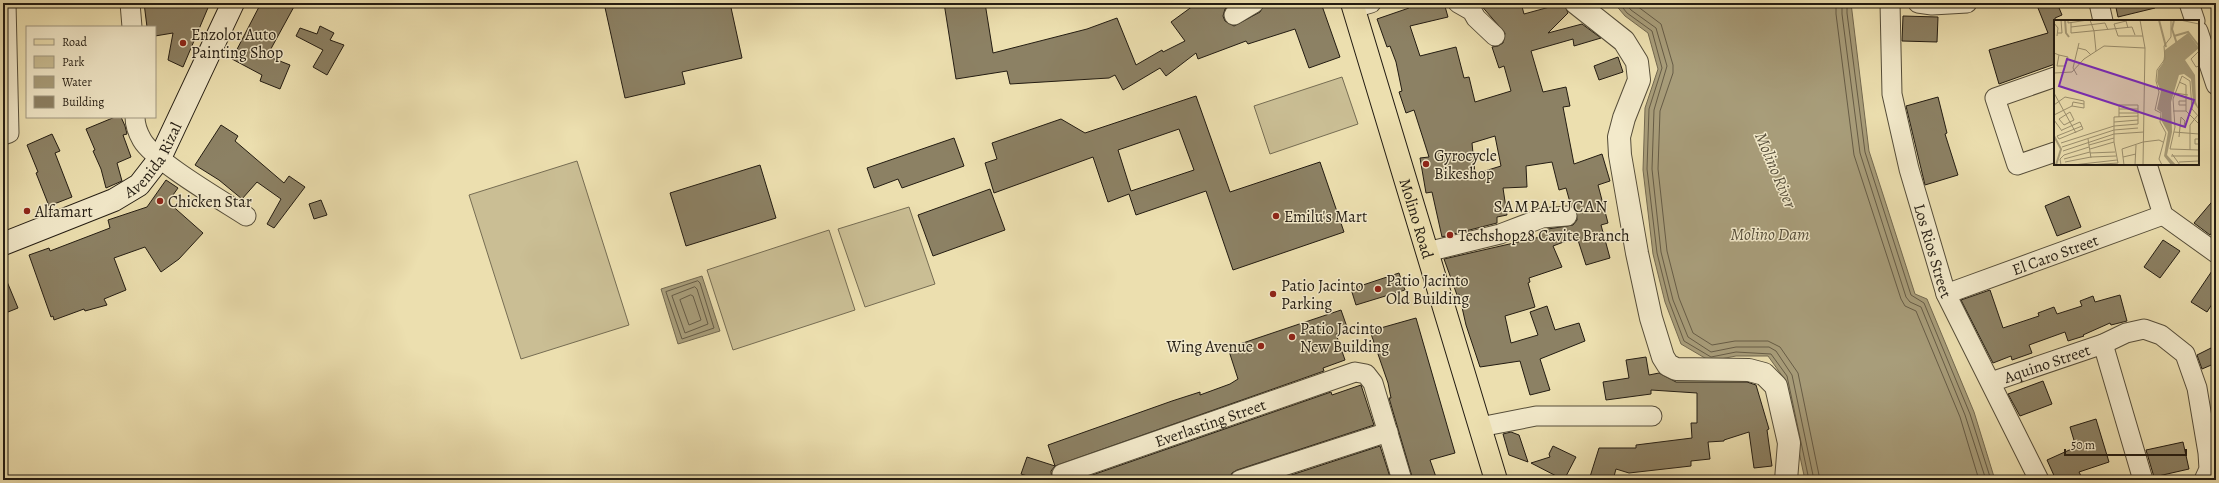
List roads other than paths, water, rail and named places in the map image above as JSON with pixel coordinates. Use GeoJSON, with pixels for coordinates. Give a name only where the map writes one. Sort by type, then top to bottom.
{"type":"FeatureCollection","features":[{"type":"Feature","properties":{"kind":"main road","name":"Molino Road"},"geometry":{"type":"LineString","coordinates":[[1358,5],[1427,252],[1496,480]]}},
{"type":"Feature","properties":{"kind":"street"},"geometry":{"type":"LineString","coordinates":[[3,135],[9,133],[6,3]]}},
{"type":"Feature","properties":{"kind":"street"},"geometry":{"type":"LineString","coordinates":[[130,3],[132,26]]}},
{"type":"Feature","properties":{"kind":"street","name":"Avenida Rizal"},"geometry":{"type":"LineString","coordinates":[[3,244],[114,200],[139,185],[160,158],[233,3]]}},
{"type":"Feature","properties":{"kind":"street"},"geometry":{"type":"LineString","coordinates":[[1234,15],[1254,3]]}},
{"type":"Feature","properties":{"kind":"street"},"geometry":{"type":"LineString","coordinates":[[1458,3],[1469,9],[1495,36]]}},
{"type":"Feature","properties":{"kind":"street"},"geometry":{"type":"LineString","coordinates":[[1576,3],[1624,41],[1637,62],[1639,80],[1622,124],[1619,137],[1620,155],[1637,254],[1651,318],[1663,358],[1668,365],[1676,369],[1749,370],[1764,374],[1776,386],[1789,443],[1786,480]]}},
{"type":"Feature","properties":{"kind":"street","name":"Los Rios Street"},"geometry":{"type":"LineString","coordinates":[[1890,3],[1892,94],[1909,169],[1946,294],[2039,480]]}},
{"type":"Feature","properties":{"kind":"street"},"geometry":{"type":"LineString","coordinates":[[1918,3],[1932,5],[1967,3]]}},
{"type":"Feature","properties":{"kind":"street"},"geometry":{"type":"LineString","coordinates":[[2099,3],[2103,20]]}},
{"type":"Feature","properties":{"kind":"street"},"geometry":{"type":"LineString","coordinates":[[2188,3],[2194,20]]}},
{"type":"Feature","properties":{"kind":"street"},"geometry":{"type":"LineString","coordinates":[[2199,34],[2216,85]]}},
{"type":"Feature","properties":{"kind":"street"},"geometry":{"type":"LineString","coordinates":[[2054,77],[1995,98],[2018,165],[2054,152]]}},
{"type":"Feature","properties":{"kind":"street"},"geometry":{"type":"LineString","coordinates":[[135,118],[135,124],[142,141],[160,158],[246,216]]}},
{"type":"Feature","properties":{"kind":"street"},"geometry":{"type":"LineString","coordinates":[[2147,165],[2163,215],[2216,253]]}},
{"type":"Feature","properties":{"kind":"street","name":"El Caro Street"},"geometry":{"type":"LineString","coordinates":[[1946,294],[2163,215]]}},
{"type":"Feature","properties":{"kind":"street"},"geometry":{"type":"LineString","coordinates":[[1427,252],[1500,234],[1542,218],[1567,216]]}},
{"type":"Feature","properties":{"kind":"street","name":"Aquino Street"},"geometry":{"type":"LineString","coordinates":[[1991,382],[2103,344],[2126,333],[2144,329],[2161,335],[2185,354],[2197,388],[2208,453],[2209,469],[2204,480]]}},
{"type":"Feature","properties":{"kind":"street"},"geometry":{"type":"LineString","coordinates":[[2103,344],[2143,480]]}},
{"type":"Feature","properties":{"kind":"street","name":"Everlasting Street"},"geometry":{"type":"LineString","coordinates":[[1063,480],[1062,474],[1355,372],[1366,374],[1373,383],[1388,432]]}},
{"type":"Feature","properties":{"kind":"street"},"geometry":{"type":"LineString","coordinates":[[1480,427],[1536,416],[1652,416]]}},
{"type":"Feature","properties":{"kind":"street"},"geometry":{"type":"LineString","coordinates":[[1240,480],[1388,432],[1402,480]]}},
{"type":"Feature","properties":{"kind":"water","name":"Molino Dam"},"geometry":{"type":"Polygon","coordinates":[[[1614,3],[1851,3],[1869,151],[1915,294],[1927,299],[1974,412],[1995,480],[1805,480],[1783,377],[1768,356],[1736,356],[1710,361],[1681,344],[1665,302],[1653,254],[1643,170],[1645,108],[1658,69],[1648,33],[1625,16],[1614,3]]]}},
{"type":"Feature","properties":{"kind":"water"},"geometry":{"type":"Polygon","coordinates":[[[702,276],[720,331],[678,344],[661,289],[702,276]]]}},
{"type":"Feature","properties":{"kind":"place","name":"Enzolor Auto Painting Shop"},"geometry":{"type":"Point","coordinates":[183,43]}},
{"type":"Feature","properties":{"kind":"place","name":"Gyrocycle Bikeshop"},"geometry":{"type":"Point","coordinates":[1426,164]}},
{"type":"Feature","properties":{"kind":"place","name":"Chicken Star"},"geometry":{"type":"Point","coordinates":[160,201]}},
{"type":"Feature","properties":{"kind":"place","name":"Alfamart"},"geometry":{"type":"Point","coordinates":[27,211]}},
{"type":"Feature","properties":{"kind":"place","name":"Emilu's Mart"},"geometry":{"type":"Point","coordinates":[1276,216]}},
{"type":"Feature","properties":{"kind":"place","name":"Techshop28 Cavite Branch"},"geometry":{"type":"Point","coordinates":[1450,235]}},
{"type":"Feature","properties":{"kind":"place","name":"Patio Jacinto Old Building"},"geometry":{"type":"Point","coordinates":[1378,289]}},
{"type":"Feature","properties":{"kind":"place","name":"Patio Jacinto Parking"},"geometry":{"type":"Point","coordinates":[1273,294]}},
{"type":"Feature","properties":{"kind":"place","name":"Patio Jacinto New Building"},"geometry":{"type":"Point","coordinates":[1292,337]}},
{"type":"Feature","properties":{"kind":"place","name":"Wing Avenue"},"geometry":{"type":"Point","coordinates":[1261,346]}},
{"type":"Feature","properties":{"kind":"district","name":"SAMPALUCAN"},"geometry":{"type":"Point","coordinates":[1551,206]}},
{"type":"Feature","properties":{"kind":"water label","name":"Molino River"},"geometry":{"type":"Point","coordinates":[1776,170]}}]}
